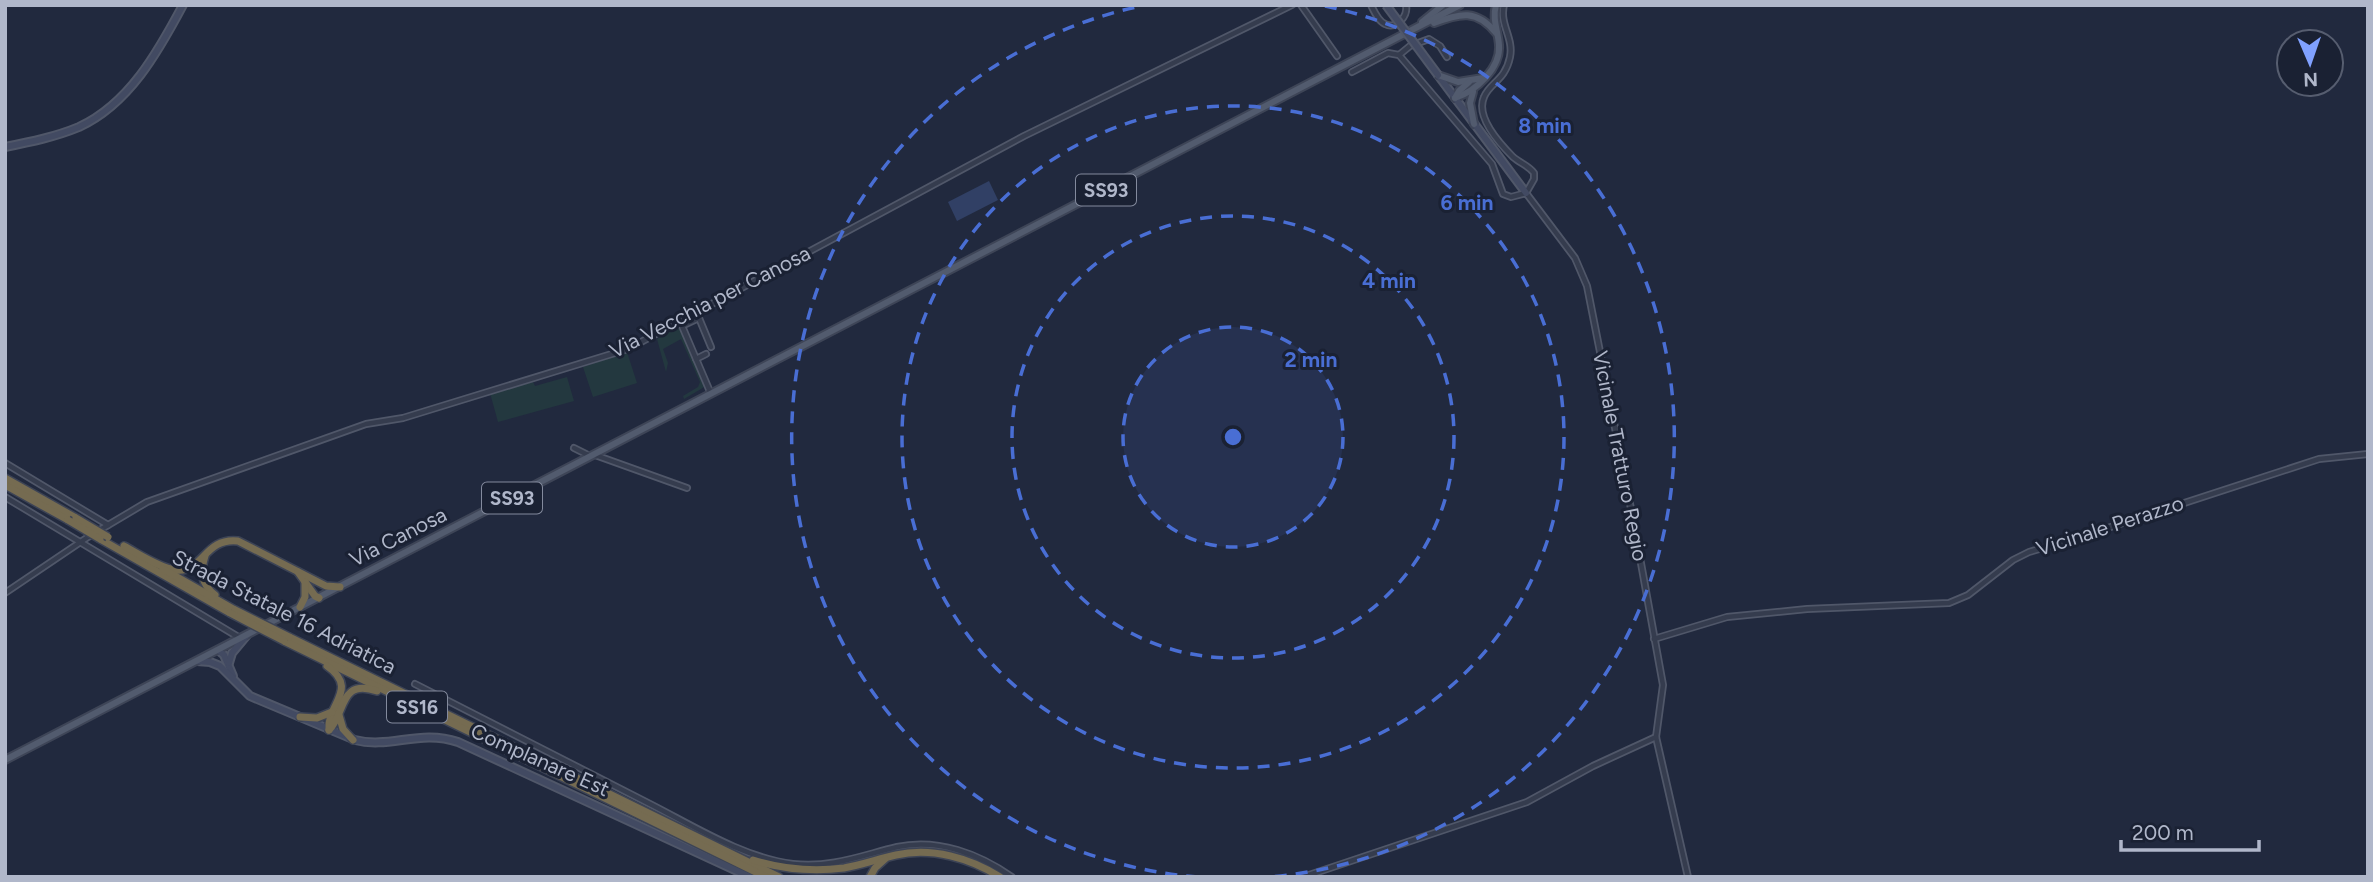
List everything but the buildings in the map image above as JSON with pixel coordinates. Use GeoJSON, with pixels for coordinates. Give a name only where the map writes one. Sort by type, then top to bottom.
{"type":"FeatureCollection","features":[{"type":"Feature","properties":{"kind":"highway","name":"Strada Statale 16 Adriatica"},"geometry":{"type":"LineString","coordinates":[[5,478],[232,611],[766,877]]}},
{"type":"Feature","properties":{"kind":"highway","name":"Strada Statale 16 Adriatica"},"geometry":{"type":"LineString","coordinates":[[5,485],[72,519]]}},
{"type":"Feature","properties":{"kind":"highway","name":"Strada Statale 16 Adriatica"},"geometry":{"type":"LineString","coordinates":[[104,538],[124,546],[232,611]]}},
{"type":"Feature","properties":{"kind":"highway","name":"SS16"},"geometry":{"type":"LineString","coordinates":[[124,546],[174,569],[190,568],[219,543],[238,541],[298,572],[318,589],[319,598]]}},
{"type":"Feature","properties":{"kind":"highway","name":"SS16"},"geometry":{"type":"LineString","coordinates":[[205,555],[202,572],[205,584],[232,611]]}},
{"type":"Feature","properties":{"kind":"highway"},"geometry":{"type":"LineString","coordinates":[[300,607],[305,596],[306,579],[340,587]]}},
{"type":"Feature","properties":{"kind":"highway","name":"Strada Statale 16 Adriatica"},"geometry":{"type":"LineString","coordinates":[[286,639],[300,649],[429,712],[779,877]]}},
{"type":"Feature","properties":{"kind":"highway","name":"SS16"},"geometry":{"type":"LineString","coordinates":[[300,649],[337,676],[341,693],[333,725],[329,730]]}},
{"type":"Feature","properties":{"kind":"highway","name":"SS16"},"geometry":{"type":"LineString","coordinates":[[300,717],[322,717],[337,710],[348,694],[366,688],[429,712]]}},
{"type":"Feature","properties":{"kind":"highway","name":"SS16"},"geometry":{"type":"LineString","coordinates":[[337,710],[341,725],[353,740]]}},
{"type":"Feature","properties":{"kind":"highway","name":"SS16"},"geometry":{"type":"LineString","coordinates":[[708,842],[764,863],[801,870],[840,869],[916,852],[946,855],[968,861],[1000,877]]}},
{"type":"Feature","properties":{"kind":"highway"},"geometry":{"type":"LineString","coordinates":[[870,877],[875,867],[888,857]]}},
{"type":"Feature","properties":{"kind":"main road"},"geometry":{"type":"LineString","coordinates":[[1406,34],[1443,5]]}},
{"type":"Feature","properties":{"kind":"main road","name":"SS93"},"geometry":{"type":"LineString","coordinates":[[1406,34],[1460,5]]}},
{"type":"Feature","properties":{"kind":"main road"},"geometry":{"type":"LineString","coordinates":[[1474,124],[1471,94],[1493,69],[1498,58],[1500,46],[1494,20],[1496,5]]}},
{"type":"Feature","properties":{"kind":"main road"},"geometry":{"type":"LineString","coordinates":[[1406,34],[1453,16],[1467,14],[1480,18],[1497,34]]}},
{"type":"Feature","properties":{"kind":"main road","name":"Via Canosa"},"geometry":{"type":"LineString","coordinates":[[5,760],[1406,34]]}},
{"type":"Feature","properties":{"kind":"main road"},"geometry":{"type":"LineString","coordinates":[[1438,75],[1458,82],[1485,77]]}},
{"type":"Feature","properties":{"kind":"main road"},"geometry":{"type":"LineString","coordinates":[[1455,98],[1470,81]]}},
{"type":"Feature","properties":{"kind":"main road"},"geometry":{"type":"LineString","coordinates":[[1455,98],[1475,88]]}},
{"type":"Feature","properties":{"kind":"street"},"geometry":{"type":"LineString","coordinates":[[5,147],[71,131],[108,110],[149,65],[183,5]]}},
{"type":"Feature","properties":{"kind":"street","name":"Via Vecchia per Canosa"},"geometry":{"type":"LineString","coordinates":[[5,593],[80,542],[147,502],[366,424],[403,418],[628,349],[1024,136],[1292,5]]}},
{"type":"Feature","properties":{"kind":"street"},"geometry":{"type":"LineString","coordinates":[[1301,5],[1337,56]]}},
{"type":"Feature","properties":{"kind":"street"},"geometry":{"type":"LineString","coordinates":[[1371,5],[1386,25],[1403,20],[1406,5]]}},
{"type":"Feature","properties":{"kind":"street"},"geometry":{"type":"LineString","coordinates":[[1386,5],[1525,193]]}},
{"type":"Feature","properties":{"kind":"street"},"geometry":{"type":"LineString","coordinates":[[1352,72],[1388,53],[1399,55],[1492,164],[1503,194],[1511,197],[1525,193],[1534,179],[1534,173],[1506,149],[1486,121],[1482,110],[1483,97],[1506,71],[1510,56],[1510,39],[1502,21],[1504,5]]}},
{"type":"Feature","properties":{"kind":"street"},"geometry":{"type":"LineString","coordinates":[[1399,55],[1410,46],[1429,39],[1440,46],[1447,58]]}},
{"type":"Feature","properties":{"kind":"street","name":"Vicinale Tratturo Regio"},"geometry":{"type":"LineString","coordinates":[[1525,193],[1575,258],[1587,286],[1663,685],[1656,737]]}},
{"type":"Feature","properties":{"kind":"street"},"geometry":{"type":"LineString","coordinates":[[711,347],[699,318],[682,326],[711,394]]}},
{"type":"Feature","properties":{"kind":"street"},"geometry":{"type":"LineString","coordinates":[[696,359],[706,354]]}},
{"type":"Feature","properties":{"kind":"street"},"geometry":{"type":"LineString","coordinates":[[574,448],[687,488]]}},
{"type":"Feature","properties":{"kind":"street","name":"Vicinale Perazzo"},"geometry":{"type":"LineString","coordinates":[[1654,639],[1727,618],[1819,608],[1949,603],[1968,595],[2013,560],[2029,552],[2319,459],[2368,454]]}},
{"type":"Feature","properties":{"kind":"street"},"geometry":{"type":"LineString","coordinates":[[5,463],[108,525]]}},
{"type":"Feature","properties":{"kind":"street"},"geometry":{"type":"LineString","coordinates":[[5,497],[244,637],[232,653],[227,668],[197,661]]}},
{"type":"Feature","properties":{"kind":"street","name":"Complanare Est"},"geometry":{"type":"LineString","coordinates":[[218,650],[222,652],[234,681],[248,694],[329,730],[369,743],[430,736],[456,741],[750,877]]}},
{"type":"Feature","properties":{"kind":"street"},"geometry":{"type":"LineString","coordinates":[[415,684],[696,828],[769,859],[806,865],[832,864],[899,847],[934,846],[977,856],[1012,877]]}},
{"type":"Feature","properties":{"kind":"street"},"geometry":{"type":"LineString","coordinates":[[1303,877],[1527,803],[1593,766],[1656,737],[1688,877]]}},
{"type":"Feature","properties":{"kind":"shaded area"},"geometry":{"type":"Polygon","coordinates":[[[680,326],[706,386],[684,399],[683,396],[698,387],[700,382],[681,339],[663,349],[668,363],[666,372],[657,339],[680,326]]]}},
{"type":"Feature","properties":{"kind":"shaded area"},"geometry":{"type":"Polygon","coordinates":[[[627,352],[637,383],[593,397],[583,367],[627,352]]]}},
{"type":"Feature","properties":{"kind":"shaded area"},"geometry":{"type":"Polygon","coordinates":[[[567,377],[574,401],[498,422],[490,393],[533,382],[535,386],[567,377]]]}},
{"type":"Feature","properties":{"kind":"water"},"geometry":{"type":"Polygon","coordinates":[[[989,181],[998,200],[957,221],[948,202],[989,181]]]}}]}
